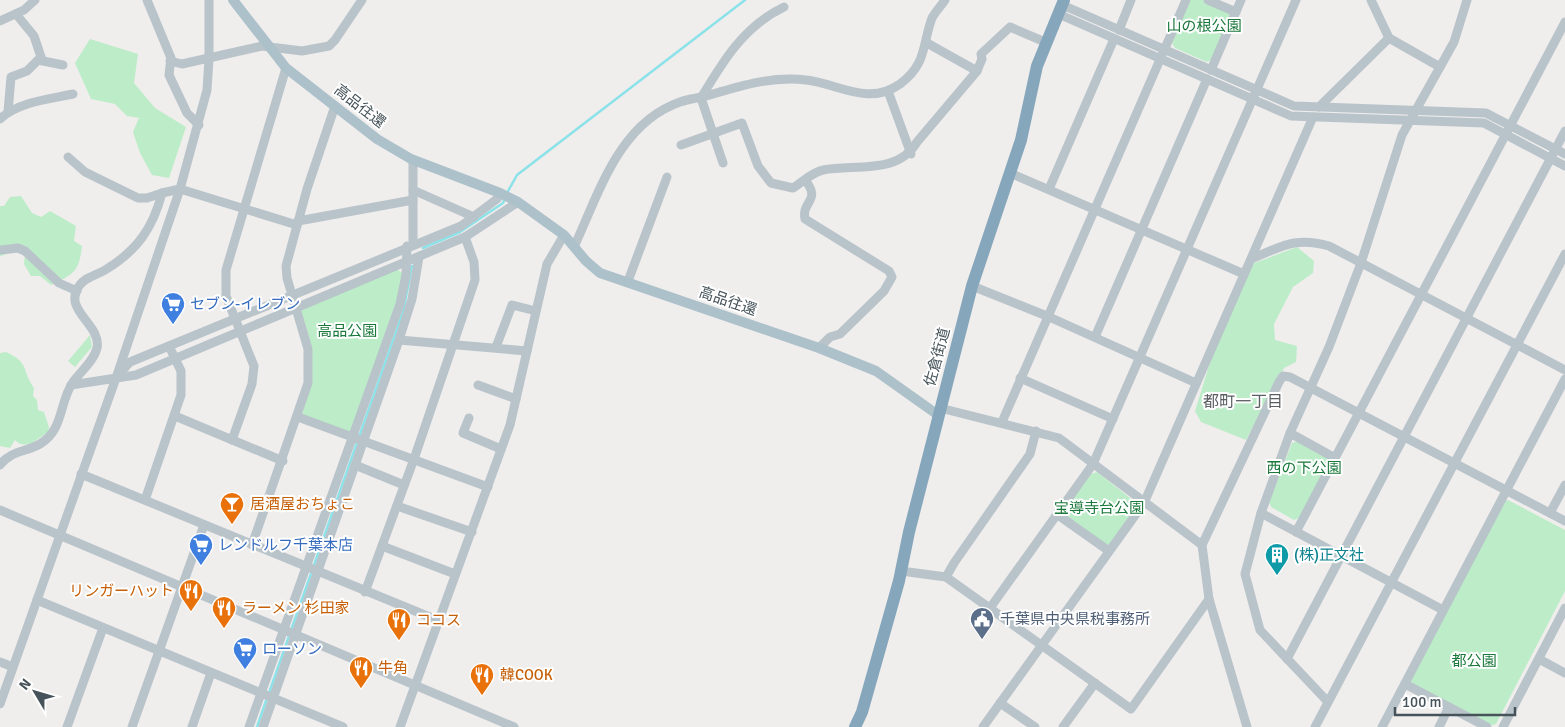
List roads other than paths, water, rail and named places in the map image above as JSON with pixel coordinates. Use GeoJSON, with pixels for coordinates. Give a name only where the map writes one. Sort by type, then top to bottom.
{"type":"FeatureCollection","features":[{"type":"Feature","properties":{"kind":"highway","name":"佐倉街道"},"geometry":{"type":"LineString","coordinates":[[855,727],[867,696],[901,571],[909,532],[942,411],[972,286],[1026,123],[1034,81],[1045,42],[1061,5]]}},
{"type":"Feature","properties":{"kind":"main road","name":"高品往還"},"geometry":{"type":"LineString","coordinates":[[233,0],[286,68],[377,139],[414,160],[500,192]]}},
{"type":"Feature","properties":{"kind":"main road"},"geometry":{"type":"LineString","coordinates":[[500,192],[518,202]]}},
{"type":"Feature","properties":{"kind":"main road","name":"高品往還"},"geometry":{"type":"LineString","coordinates":[[518,202],[564,236],[586,262],[600,273],[628,281],[819,348],[882,375],[931,412],[942,411]]}},
{"type":"Feature","properties":{"kind":"street"},"geometry":{"type":"LineString","coordinates":[[0,20],[16,14],[35,0]]}},
{"type":"Feature","properties":{"kind":"street"},"geometry":{"type":"LineString","coordinates":[[147,0],[170,61],[169,75],[187,114],[199,125]]}},
{"type":"Feature","properties":{"kind":"street"},"geometry":{"type":"LineString","coordinates":[[0,704],[116,378],[180,188],[199,125],[207,90],[210,59],[209,0]]}},
{"type":"Feature","properties":{"kind":"street"},"geometry":{"type":"LineString","coordinates":[[170,61],[182,64],[268,46],[302,51],[329,46],[362,0]]}},
{"type":"Feature","properties":{"kind":"street"},"geometry":{"type":"LineString","coordinates":[[574,247],[619,150],[634,133],[663,110],[681,101],[701,98],[751,82],[806,80],[847,92],[888,91],[910,75],[923,56],[932,18],[945,0]]}},
{"type":"Feature","properties":{"kind":"street"},"geometry":{"type":"LineString","coordinates":[[1118,30],[1132,0]]}},
{"type":"Feature","properties":{"kind":"street"},"geometry":{"type":"LineString","coordinates":[[1002,422],[1186,0]]}},
{"type":"Feature","properties":{"kind":"street"},"geometry":{"type":"LineString","coordinates":[[1208,0],[1236,12]]}},
{"type":"Feature","properties":{"kind":"street"},"geometry":{"type":"LineString","coordinates":[[1211,70],[1241,0]]}},
{"type":"Feature","properties":{"kind":"street"},"geometry":{"type":"LineString","coordinates":[[990,608],[1093,464],[1296,0]]}},
{"type":"Feature","properties":{"kind":"street"},"geometry":{"type":"LineString","coordinates":[[1371,0],[1389,38],[1440,67]]}},
{"type":"Feature","properties":{"kind":"street"},"geometry":{"type":"LineString","coordinates":[[1328,702],[1260,630],[1246,574],[1261,513],[1290,433],[1329,347],[1361,263],[1402,135],[1454,42],[1467,0]]}},
{"type":"Feature","properties":{"kind":"street"},"geometry":{"type":"LineString","coordinates":[[1565,154],[1486,113],[1294,106],[1061,5],[1062,16],[1292,116],[1484,123],[1565,166]]}},
{"type":"Feature","properties":{"kind":"street"},"geometry":{"type":"LineString","coordinates":[[722,164],[701,98],[724,60],[746,34],[760,20],[784,7]]}},
{"type":"Feature","properties":{"kind":"street"},"geometry":{"type":"LineString","coordinates":[[16,14],[34,36],[42,60]]}},
{"type":"Feature","properties":{"kind":"street"},"geometry":{"type":"LineString","coordinates":[[1296,532],[1565,22]]}},
{"type":"Feature","properties":{"kind":"street"},"geometry":{"type":"LineString","coordinates":[[681,145],[742,123],[758,166],[771,183],[793,188],[820,170],[882,165],[911,154],[918,142],[977,71],[982,59],[981,54],[1010,27],[1045,42]]}},
{"type":"Feature","properties":{"kind":"street"},"geometry":{"type":"LineString","coordinates":[[1319,107],[1389,38]]}},
{"type":"Feature","properties":{"kind":"street"},"geometry":{"type":"LineString","coordinates":[[1049,189],[1114,39]]}},
{"type":"Feature","properties":{"kind":"street"},"geometry":{"type":"LineString","coordinates":[[927,43],[977,71]]}},
{"type":"Feature","properties":{"kind":"street"},"geometry":{"type":"LineString","coordinates":[[8,112],[11,77],[27,71],[38,60],[63,65]]}},
{"type":"Feature","properties":{"kind":"street"},"geometry":{"type":"LineString","coordinates":[[232,440],[252,384],[254,366],[226,296],[224,283],[226,270],[286,68]]}},
{"type":"Feature","properties":{"kind":"street"},"geometry":{"type":"LineString","coordinates":[[1095,337],[1207,79]]}},
{"type":"Feature","properties":{"kind":"street"},"geometry":{"type":"LineString","coordinates":[[888,91],[911,154]]}},
{"type":"Feature","properties":{"kind":"street"},"geometry":{"type":"LineString","coordinates":[[0,119],[8,112],[35,102],[73,94]]}},
{"type":"Feature","properties":{"kind":"street"},"geometry":{"type":"LineString","coordinates":[[252,545],[283,461],[308,383],[310,362],[302,324],[287,278],[286,266],[297,223],[335,106]]}},
{"type":"Feature","properties":{"kind":"street"},"geometry":{"type":"LineString","coordinates":[[983,727],[1144,503],[1313,117]]}},
{"type":"Feature","properties":{"kind":"street"},"geometry":{"type":"LineString","coordinates":[[1287,659],[1565,131]]}},
{"type":"Feature","properties":{"kind":"street"},"geometry":{"type":"LineString","coordinates":[[68,157],[92,176],[138,198],[147,198],[180,188],[297,223],[413,200]]}},
{"type":"Feature","properties":{"kind":"street"},"geometry":{"type":"LineString","coordinates":[[263,727],[294,634],[355,465],[358,439],[400,304],[410,245],[414,160]]}},
{"type":"Feature","properties":{"kind":"street"},"geometry":{"type":"LineString","coordinates":[[1010,173],[1244,274]]}},
{"type":"Feature","properties":{"kind":"street"},"geometry":{"type":"LineString","coordinates":[[628,281],[668,177]]}},
{"type":"Feature","properties":{"kind":"street"},"geometry":{"type":"LineString","coordinates":[[805,180],[813,190],[813,195],[804,214],[805,219],[889,271],[892,277],[878,297],[840,334],[830,337],[819,348]]}},
{"type":"Feature","properties":{"kind":"street"},"geometry":{"type":"LineString","coordinates":[[413,190],[474,217]]}},
{"type":"Feature","properties":{"kind":"street"},"geometry":{"type":"LineString","coordinates":[[116,378],[130,362],[410,245],[461,226],[497,199],[500,192]]}},
{"type":"Feature","properties":{"kind":"street"},"geometry":{"type":"LineString","coordinates":[[0,465],[10,455],[40,444],[57,428],[71,385],[95,355],[98,343],[92,328],[79,313],[76,298],[80,284],[105,270],[138,246],[158,208],[162,193]]}},
{"type":"Feature","properties":{"kind":"street"},"geometry":{"type":"LineString","coordinates":[[71,385],[136,375],[175,357],[465,237],[518,202]]}},
{"type":"Feature","properties":{"kind":"street"},"geometry":{"type":"LineString","coordinates":[[400,727],[437,620],[472,532],[501,449],[516,399],[547,264],[564,236]]}},
{"type":"Feature","properties":{"kind":"street"},"geometry":{"type":"LineString","coordinates":[[365,592],[414,460],[475,280],[474,262],[465,237]]}},
{"type":"Feature","properties":{"kind":"street"},"geometry":{"type":"LineString","coordinates":[[1250,259],[1297,241],[1329,246],[1565,370]]}},
{"type":"Feature","properties":{"kind":"street"},"geometry":{"type":"LineString","coordinates":[[0,250],[18,248],[25,251],[60,283],[77,291]]}},
{"type":"Feature","properties":{"kind":"street"},"geometry":{"type":"LineString","coordinates":[[1315,727],[1565,254]]}},
{"type":"Feature","properties":{"kind":"street"},"geometry":{"type":"LineString","coordinates":[[250,727],[305,567],[399,340],[412,299],[419,257]]}},
{"type":"Feature","properties":{"kind":"street"},"geometry":{"type":"LineString","coordinates":[[972,286],[1047,316],[1196,383]]}},
{"type":"Feature","properties":{"kind":"street"},"geometry":{"type":"LineString","coordinates":[[496,347],[512,305],[536,311]]}},
{"type":"Feature","properties":{"kind":"street"},"geometry":{"type":"LineString","coordinates":[[399,340],[454,343],[527,351]]}},
{"type":"Feature","properties":{"kind":"street"},"geometry":{"type":"LineString","coordinates":[[145,500],[182,395],[181,371],[169,346]]}},
{"type":"Feature","properties":{"kind":"street"},"geometry":{"type":"LineString","coordinates":[[1247,727],[1209,599],[1202,545],[1279,382],[1284,376],[1290,377],[1359,412],[1565,521]]}},
{"type":"Feature","properties":{"kind":"street"},"geometry":{"type":"LineString","coordinates":[[1020,378],[1113,418]]}},
{"type":"Feature","properties":{"kind":"street"},"geometry":{"type":"LineString","coordinates":[[1382,727],[1565,378]]}},
{"type":"Feature","properties":{"kind":"street"},"geometry":{"type":"LineString","coordinates":[[478,385],[516,399]]}},
{"type":"Feature","properties":{"kind":"street"},"geometry":{"type":"LineString","coordinates":[[942,411],[1002,422],[1059,438],[1202,545]]}},
{"type":"Feature","properties":{"kind":"street"},"geometry":{"type":"LineString","coordinates":[[176,416],[283,461]]}},
{"type":"Feature","properties":{"kind":"street"},"geometry":{"type":"LineString","coordinates":[[298,417],[488,487]]}},
{"type":"Feature","properties":{"kind":"street"},"geometry":{"type":"LineString","coordinates":[[469,418],[463,433],[501,449]]}},
{"type":"Feature","properties":{"kind":"street"},"geometry":{"type":"LineString","coordinates":[[946,577],[954,562],[1030,454],[1036,431]]}},
{"type":"Feature","properties":{"kind":"street"},"geometry":{"type":"LineString","coordinates":[[1290,433],[1335,458]]}},
{"type":"Feature","properties":{"kind":"street"},"geometry":{"type":"LineString","coordinates":[[355,465],[404,485]]}},
{"type":"Feature","properties":{"kind":"street"},"geometry":{"type":"LineString","coordinates":[[81,474],[316,572],[437,620]]}},
{"type":"Feature","properties":{"kind":"street"},"geometry":{"type":"LineString","coordinates":[[1550,513],[1565,485]]}},
{"type":"Feature","properties":{"kind":"street"},"geometry":{"type":"LineString","coordinates":[[397,506],[472,532]]}},
{"type":"Feature","properties":{"kind":"street"},"geometry":{"type":"LineString","coordinates":[[0,510],[294,634],[496,724],[514,727]]}},
{"type":"Feature","properties":{"kind":"street"},"geometry":{"type":"LineString","coordinates":[[1261,513],[1443,610]]}},
{"type":"Feature","properties":{"kind":"street"},"geometry":{"type":"LineString","coordinates":[[1058,515],[1109,551]]}},
{"type":"Feature","properties":{"kind":"street"},"geometry":{"type":"LineString","coordinates":[[132,727],[204,525]]}},
{"type":"Feature","properties":{"kind":"street"},"geometry":{"type":"LineString","coordinates":[[382,546],[455,574]]}},
{"type":"Feature","properties":{"kind":"street"},"geometry":{"type":"LineString","coordinates":[[901,571],[946,577],[1131,709],[1209,599]]}},
{"type":"Feature","properties":{"kind":"street"},"geometry":{"type":"LineString","coordinates":[[37,600],[261,692],[320,723],[343,727]]}},
{"type":"Feature","properties":{"kind":"street"},"geometry":{"type":"LineString","coordinates":[[1503,727],[1565,608]]}},
{"type":"Feature","properties":{"kind":"street"},"geometry":{"type":"LineString","coordinates":[[67,727],[103,628]]}},
{"type":"Feature","properties":{"kind":"street"},"geometry":{"type":"LineString","coordinates":[[1539,659],[1565,673]]}},
{"type":"Feature","properties":{"kind":"street"},"geometry":{"type":"LineString","coordinates":[[0,662],[13,667]]}},
{"type":"Feature","properties":{"kind":"street"},"geometry":{"type":"LineString","coordinates":[[192,727],[211,673]]}},
{"type":"Feature","properties":{"kind":"street"},"geometry":{"type":"LineString","coordinates":[[1063,727],[1095,683]]}},
{"type":"Feature","properties":{"kind":"street"},"geometry":{"type":"LineString","coordinates":[[1404,684],[1487,727]]}},
{"type":"Feature","properties":{"kind":"street"},"geometry":{"type":"LineString","coordinates":[[1000,702],[1035,727]]}},
{"type":"Feature","properties":{"kind":"street"},"geometry":{"type":"LineString","coordinates":[[1439,727],[1449,707]]}},
{"type":"Feature","properties":{"kind":"waterway"},"geometry":{"type":"LineString","coordinates":[[507,193],[517,175],[745,0]]}},
{"type":"Feature","properties":{"kind":"waterway"},"geometry":{"type":"LineString","coordinates":[[423,248],[460,232],[503,203],[505,198]]}},
{"type":"Feature","properties":{"kind":"waterway"},"geometry":{"type":"LineString","coordinates":[[269,693],[403,312],[412,266]]}},
{"type":"Feature","properties":{"kind":"waterway"},"geometry":{"type":"LineString","coordinates":[[257,727],[267,698]]}},
{"type":"Feature","properties":{"kind":"place","name":"セブン-イレブン"},"geometry":{"type":"Point","coordinates":[173,325]}},
{"type":"Feature","properties":{"kind":"place","name":"居酒屋おちょこ"},"geometry":{"type":"Point","coordinates":[232,525]}},
{"type":"Feature","properties":{"kind":"place","name":"レンドルフ千葉本店"},"geometry":{"type":"Point","coordinates":[201,566]}},
{"type":"Feature","properties":{"kind":"place","name":"(株)正文社"},"geometry":{"type":"Point","coordinates":[1277,576]}},
{"type":"Feature","properties":{"kind":"place","name":"リンガーハット"},"geometry":{"type":"Point","coordinates":[191,612]}},
{"type":"Feature","properties":{"kind":"place","name":"ラーメン 杉田家"},"geometry":{"type":"Point","coordinates":[224,629]}},
{"type":"Feature","properties":{"kind":"place","name":"千葉県中央県税事務所"},"geometry":{"type":"Point","coordinates":[982,640]}},
{"type":"Feature","properties":{"kind":"place","name":"ココス"},"geometry":{"type":"Point","coordinates":[399,641]}},
{"type":"Feature","properties":{"kind":"place","name":"ローソン"},"geometry":{"type":"Point","coordinates":[245,670]}},
{"type":"Feature","properties":{"kind":"place","name":"牛角"},"geometry":{"type":"Point","coordinates":[361,689]}},
{"type":"Feature","properties":{"kind":"place","name":"韓COOK"},"geometry":{"type":"Point","coordinates":[482,696]}},
{"type":"Feature","properties":{"kind":"district","name":"都町一丁目"},"geometry":{"type":"Point","coordinates":[1243,401]}},
{"type":"Feature","properties":{"kind":"park label","name":"山の根公園"},"geometry":{"type":"Point","coordinates":[1204,26]}},
{"type":"Feature","properties":{"kind":"park label","name":"高品公園"},"geometry":{"type":"Point","coordinates":[347,331]}},
{"type":"Feature","properties":{"kind":"park label","name":"西の下公園"},"geometry":{"type":"Point","coordinates":[1304,468]}},
{"type":"Feature","properties":{"kind":"park label","name":"宝導寺台公園"},"geometry":{"type":"Point","coordinates":[1099,508]}},
{"type":"Feature","properties":{"kind":"park label","name":"都公園"},"geometry":{"type":"Point","coordinates":[1474,661]}}]}
